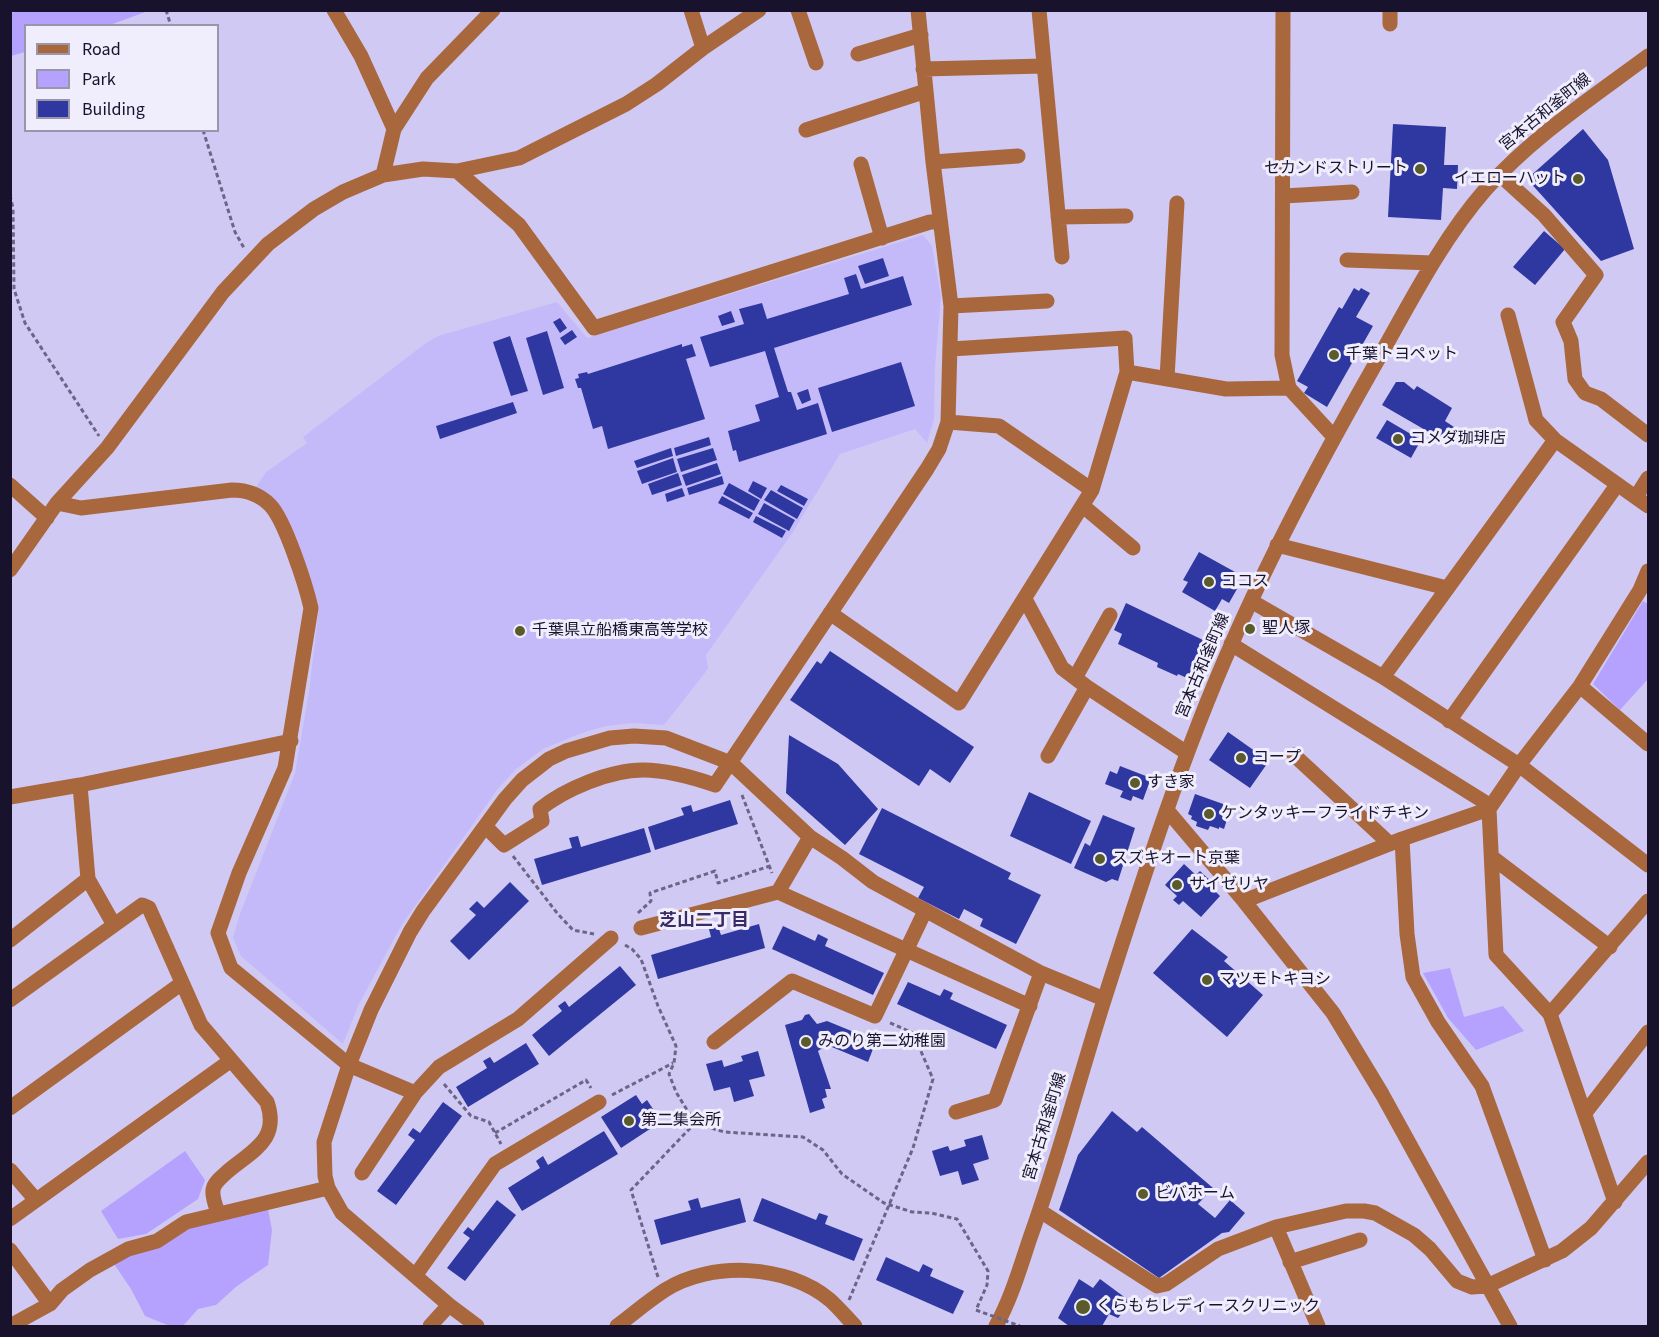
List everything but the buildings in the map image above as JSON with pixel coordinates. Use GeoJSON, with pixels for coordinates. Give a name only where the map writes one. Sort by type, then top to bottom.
{"type":"FeatureCollection","features":[{"type":"Feature","properties":{"kind":"street"},"geometry":{"type":"LineString","coordinates":[[334,10],[361,56],[394,129]]}},
{"type":"Feature","properties":{"kind":"street"},"geometry":{"type":"LineString","coordinates":[[383,175],[394,129],[427,78],[493,10]]}},
{"type":"Feature","properties":{"kind":"street"},"geometry":{"type":"LineString","coordinates":[[691,10],[703,48]]}},
{"type":"Feature","properties":{"kind":"street"},"geometry":{"type":"LineString","coordinates":[[10,570],[57,503],[107,448],[223,292],[268,244],[314,209],[343,192],[383,175],[423,169],[457,171],[519,158],[634,99],[759,10]]}},
{"type":"Feature","properties":{"kind":"street"},"geometry":{"type":"LineString","coordinates":[[798,10],[816,63]]}},
{"type":"Feature","properties":{"kind":"street"},"geometry":{"type":"LineString","coordinates":[[486,827],[504,845],[542,821],[540,809],[554,797],[592,781],[641,770],[686,775],[715,785],[939,449],[948,422],[951,306],[933,162],[918,10]]}},
{"type":"Feature","properties":{"kind":"street"},"geometry":{"type":"LineString","coordinates":[[1039,10],[1062,257]]}},
{"type":"Feature","properties":{"kind":"street"},"geometry":{"type":"LineString","coordinates":[[1283,10],[1282,355],[1289,388],[1334,437]]}},
{"type":"Feature","properties":{"kind":"street"},"geometry":{"type":"LineString","coordinates":[[858,54],[921,35]]}},
{"type":"Feature","properties":{"kind":"street","name":"宮本古和釜町線"},"geometry":{"type":"LineString","coordinates":[[996,1326],[1005,1310],[1040,1211],[1104,999],[1187,753],[1231,644],[1277,545],[1334,437],[1433,263],[1460,222],[1485,190],[1558,123],[1648,56]]}},
{"type":"Feature","properties":{"kind":"street"},"geometry":{"type":"LineString","coordinates":[[923,69],[1044,66]]}},
{"type":"Feature","properties":{"kind":"street"},"geometry":{"type":"LineString","coordinates":[[806,130],[926,91]]}},
{"type":"Feature","properties":{"kind":"street"},"geometry":{"type":"LineString","coordinates":[[933,162],[1018,156]]}},
{"type":"Feature","properties":{"kind":"street"},"geometry":{"type":"LineString","coordinates":[[861,164],[882,238]]}},
{"type":"Feature","properties":{"kind":"street"},"geometry":{"type":"LineString","coordinates":[[457,171],[519,225],[594,328],[930,222],[940,222]]}},
{"type":"Feature","properties":{"kind":"street"},"geometry":{"type":"LineString","coordinates":[[1500,176],[1544,215],[1596,275],[1563,322],[1571,340],[1575,379],[1585,393],[1601,399],[1648,435]]}},
{"type":"Feature","properties":{"kind":"street"},"geometry":{"type":"LineString","coordinates":[[1284,196],[1352,192]]}},
{"type":"Feature","properties":{"kind":"street"},"geometry":{"type":"LineString","coordinates":[[1167,378],[1177,203]]}},
{"type":"Feature","properties":{"kind":"street"},"geometry":{"type":"LineString","coordinates":[[1058,217],[1126,216]]}},
{"type":"Feature","properties":{"kind":"street"},"geometry":{"type":"LineString","coordinates":[[1347,260],[1433,263]]}},
{"type":"Feature","properties":{"kind":"street"},"geometry":{"type":"LineString","coordinates":[[951,306],[1047,301]]}},
{"type":"Feature","properties":{"kind":"street"},"geometry":{"type":"LineString","coordinates":[[1508,315],[1536,420],[1555,440],[1642,502],[1648,478]]}},
{"type":"Feature","properties":{"kind":"street"},"geometry":{"type":"LineString","coordinates":[[830,613],[958,703],[1092,490],[1127,372],[1125,338],[951,349]]}},
{"type":"Feature","properties":{"kind":"street"},"geometry":{"type":"LineString","coordinates":[[1127,372],[1226,389],[1289,388]]}},
{"type":"Feature","properties":{"kind":"street"},"geometry":{"type":"LineString","coordinates":[[948,422],[999,426],[1092,490]]}},
{"type":"Feature","properties":{"kind":"street"},"geometry":{"type":"LineString","coordinates":[[1383,677],[1555,440]]}},
{"type":"Feature","properties":{"kind":"street"},"geometry":{"type":"LineString","coordinates":[[10,485],[47,518]]}},
{"type":"Feature","properties":{"kind":"street"},"geometry":{"type":"LineString","coordinates":[[1449,720],[1617,485]]}},
{"type":"Feature","properties":{"kind":"street"},"geometry":{"type":"LineString","coordinates":[[57,503],[81,508],[248,490],[269,504],[277,515],[301,574],[311,608],[285,768],[239,873],[218,933],[231,968],[349,1065],[415,1093]]}},
{"type":"Feature","properties":{"kind":"street"},"geometry":{"type":"LineString","coordinates":[[1083,506],[1133,548]]}},
{"type":"Feature","properties":{"kind":"street"},"geometry":{"type":"LineString","coordinates":[[1277,545],[1447,588]]}},
{"type":"Feature","properties":{"kind":"street"},"geometry":{"type":"LineString","coordinates":[[1244,901],[1490,807],[1580,686],[1644,592],[1648,571]]}},
{"type":"Feature","properties":{"kind":"street"},"geometry":{"type":"LineString","coordinates":[[1025,599],[1062,668],[1187,753]]}},
{"type":"Feature","properties":{"kind":"street"},"geometry":{"type":"LineString","coordinates":[[1251,601],[1383,677],[1519,765],[1648,865]]}},
{"type":"Feature","properties":{"kind":"street"},"geometry":{"type":"LineString","coordinates":[[1048,756],[1110,615]]}},
{"type":"Feature","properties":{"kind":"street"},"geometry":{"type":"LineString","coordinates":[[1231,644],[1490,807]]}},
{"type":"Feature","properties":{"kind":"street"},"geometry":{"type":"LineString","coordinates":[[1580,686],[1648,744]]}},
{"type":"Feature","properties":{"kind":"street"},"geometry":{"type":"LineString","coordinates":[[477,1326],[449,1305],[342,1213],[328,1188],[325,1176],[324,1142],[349,1065],[389,971],[410,932],[505,799],[522,780],[549,759],[566,751],[609,738],[634,736],[666,738],[731,764],[810,837],[873,882],[1041,973],[1104,999]]}},
{"type":"Feature","properties":{"kind":"street"},"geometry":{"type":"LineString","coordinates":[[10,797],[80,785],[291,741]]}},
{"type":"Feature","properties":{"kind":"street"},"geometry":{"type":"LineString","coordinates":[[1294,755],[1396,841],[1413,977],[1438,1022],[1482,1086],[1545,1260]]}},
{"type":"Feature","properties":{"kind":"street"},"geometry":{"type":"LineString","coordinates":[[80,785],[88,879],[114,925]]}},
{"type":"Feature","properties":{"kind":"street"},"geometry":{"type":"LineString","coordinates":[[1490,807],[1496,955],[1550,1014],[1615,1202]]}},
{"type":"Feature","properties":{"kind":"street"},"geometry":{"type":"LineString","coordinates":[[1167,810],[1244,901],[1333,1013],[1382,1094],[1510,1326]]}},
{"type":"Feature","properties":{"kind":"street"},"geometry":{"type":"LineString","coordinates":[[778,892],[810,837]]}},
{"type":"Feature","properties":{"kind":"street"},"geometry":{"type":"LineString","coordinates":[[1493,858],[1610,946]]}},
{"type":"Feature","properties":{"kind":"street"},"geometry":{"type":"LineString","coordinates":[[10,939],[88,879]]}},
{"type":"Feature","properties":{"kind":"street"},"geometry":{"type":"LineString","coordinates":[[638,922],[778,892],[1030,1006]]}},
{"type":"Feature","properties":{"kind":"street"},"geometry":{"type":"LineString","coordinates":[[1550,1014],[1648,901]]}},
{"type":"Feature","properties":{"kind":"street"},"geometry":{"type":"LineString","coordinates":[[10,1000],[142,905],[149,908],[201,1025],[267,1102],[270,1113],[271,1127],[265,1140],[218,1179],[213,1191],[218,1213]]}},
{"type":"Feature","properties":{"kind":"street"},"geometry":{"type":"LineString","coordinates":[[714,1042],[792,981],[875,1016],[925,911]]}},
{"type":"Feature","properties":{"kind":"street"},"geometry":{"type":"LineString","coordinates":[[362,1173],[415,1093],[439,1067],[518,1019],[611,938]]}},
{"type":"Feature","properties":{"kind":"street"},"geometry":{"type":"LineString","coordinates":[[956,1112],[995,1100],[1041,973]]}},
{"type":"Feature","properties":{"kind":"street"},"geometry":{"type":"LineString","coordinates":[[10,1108],[182,983]]}},
{"type":"Feature","properties":{"kind":"street"},"geometry":{"type":"LineString","coordinates":[[1585,1113],[1648,1032]]}},
{"type":"Feature","properties":{"kind":"street"},"geometry":{"type":"LineString","coordinates":[[10,1219],[230,1060]]}},
{"type":"Feature","properties":{"kind":"street"},"geometry":{"type":"LineString","coordinates":[[415,1276],[495,1164],[599,1102]]}},
{"type":"Feature","properties":{"kind":"street"},"geometry":{"type":"LineString","coordinates":[[1040,1211],[1157,1286],[1166,1284],[1218,1248],[1276,1227],[1346,1211],[1375,1213],[1414,1235],[1430,1249],[1457,1281],[1472,1287],[1487,1286],[1562,1251],[1591,1228],[1648,1162]]}},
{"type":"Feature","properties":{"kind":"street"},"geometry":{"type":"LineString","coordinates":[[10,1170],[36,1200]]}},
{"type":"Feature","properties":{"kind":"street"},"geometry":{"type":"LineString","coordinates":[[10,1326],[50,1304],[62,1290],[128,1249],[157,1241],[186,1222],[328,1188]]}},
{"type":"Feature","properties":{"kind":"street"},"geometry":{"type":"LineString","coordinates":[[1276,1227],[1318,1326]]}},
{"type":"Feature","properties":{"kind":"street"},"geometry":{"type":"LineString","coordinates":[[1290,1262],[1360,1240]]}},
{"type":"Feature","properties":{"kind":"street"},"geometry":{"type":"LineString","coordinates":[[10,1250],[50,1304]]}},
{"type":"Feature","properties":{"kind":"street"},"geometry":{"type":"LineString","coordinates":[[617,1326],[636,1321],[666,1290],[690,1278],[721,1272],[752,1270],[784,1277],[814,1290],[829,1300],[855,1326]]}},
{"type":"Feature","properties":{"kind":"street"},"geometry":{"type":"LineString","coordinates":[[430,1326],[449,1305]]}},
{"type":"Feature","properties":{"kind":"path"},"geometry":{"type":"LineString","coordinates":[[204,132],[235,232],[251,260]]}},
{"type":"Feature","properties":{"kind":"path"},"geometry":{"type":"LineString","coordinates":[[10,195],[13,208],[14,289],[25,323],[107,448]]}},
{"type":"Feature","properties":{"kind":"path"},"geometry":{"type":"LineString","coordinates":[[739,788],[778,892]]}},
{"type":"Feature","properties":{"kind":"path"},"geometry":{"type":"LineString","coordinates":[[504,845],[573,930],[611,938],[632,949],[641,959],[676,1046],[674,1063],[669,1074],[676,1092],[695,1123],[724,1132],[803,1137],[823,1150],[842,1174],[860,1188],[888,1204],[912,1212],[931,1213],[957,1219],[988,1271],[987,1286],[976,1310],[1020,1326]]}},
{"type":"Feature","properties":{"kind":"path"},"geometry":{"type":"LineString","coordinates":[[638,922],[651,901],[650,893],[715,871],[718,882],[770,866]]}},
{"type":"Feature","properties":{"kind":"path"},"geometry":{"type":"LineString","coordinates":[[848,1302],[913,1148],[933,1079],[913,1033],[875,1016]]}},
{"type":"Feature","properties":{"kind":"path"},"geometry":{"type":"LineString","coordinates":[[434,1073],[471,1116],[489,1122],[507,1156]]}},
{"type":"Feature","properties":{"kind":"path"},"geometry":{"type":"LineString","coordinates":[[659,1282],[631,1190],[695,1123]]}},
{"type":"Feature","properties":{"kind":"shaded area","name":"千葉県立船橋東高等学校"},"geometry":{"type":"Polygon","coordinates":[[[923,235],[932,246],[941,296],[935,366],[934,419],[927,443],[915,429],[840,454],[793,532],[706,655],[708,669],[664,725],[634,723],[606,726],[579,734],[543,749],[515,770],[497,790],[401,926],[358,1006],[343,1044],[241,956],[233,938],[240,914],[295,773],[309,692],[319,607],[283,510],[256,487],[266,472],[307,443],[303,437],[438,336],[557,302],[587,338],[923,235]]]}},
{"type":"Feature","properties":{"kind":"green space"},"geometry":{"type":"Polygon","coordinates":[[[19,10],[148,11],[113,24],[24,24],[24,52],[11,56],[11,13],[19,10]]]}},
{"type":"Feature","properties":{"kind":"green space"},"geometry":{"type":"Polygon","coordinates":[[[1643,601],[1648,604],[1648,679],[1620,710],[1593,684],[1643,601]]]}},
{"type":"Feature","properties":{"kind":"green space"},"geometry":{"type":"Polygon","coordinates":[[[1450,968],[1464,1017],[1503,1006],[1524,1031],[1476,1050],[1448,1018],[1423,973],[1450,968]]]}},
{"type":"Feature","properties":{"kind":"green space"},"geometry":{"type":"Polygon","coordinates":[[[185,1151],[205,1180],[198,1199],[146,1234],[118,1239],[101,1211],[185,1151]]]}},
{"type":"Feature","properties":{"kind":"green space"},"geometry":{"type":"Polygon","coordinates":[[[268,1209],[272,1230],[268,1265],[237,1286],[216,1305],[198,1309],[183,1326],[170,1326],[145,1316],[131,1289],[112,1261],[158,1246],[183,1228],[268,1209]]]}},
{"type":"Feature","properties":{"kind":"place","name":"セカンドストリート"},"geometry":{"type":"Point","coordinates":[1420,169]}},
{"type":"Feature","properties":{"kind":"place","name":"イエローハット"},"geometry":{"type":"Point","coordinates":[1578,179]}},
{"type":"Feature","properties":{"kind":"place","name":"千葉トヨペット"},"geometry":{"type":"Point","coordinates":[1334,355]}},
{"type":"Feature","properties":{"kind":"place","name":"コメダ珈琲店"},"geometry":{"type":"Point","coordinates":[1398,439]}},
{"type":"Feature","properties":{"kind":"place","name":"ココス"},"geometry":{"type":"Point","coordinates":[1209,582]}},
{"type":"Feature","properties":{"kind":"place","name":"聖人塚"},"geometry":{"type":"Point","coordinates":[1250,629]}},
{"type":"Feature","properties":{"kind":"place","name":"千葉県立船橋東高等学校"},"geometry":{"type":"Point","coordinates":[520,631]}},
{"type":"Feature","properties":{"kind":"place","name":"コープ"},"geometry":{"type":"Point","coordinates":[1241,758]}},
{"type":"Feature","properties":{"kind":"place","name":"すき家"},"geometry":{"type":"Point","coordinates":[1135,783]}},
{"type":"Feature","properties":{"kind":"place","name":"ケンタッキーフライドチキン"},"geometry":{"type":"Point","coordinates":[1209,814]}},
{"type":"Feature","properties":{"kind":"place","name":"スズキオート京葉"},"geometry":{"type":"Point","coordinates":[1100,859]}},
{"type":"Feature","properties":{"kind":"place","name":"サイゼリヤ"},"geometry":{"type":"Point","coordinates":[1177,885]}},
{"type":"Feature","properties":{"kind":"place","name":"マツモトキヨシ"},"geometry":{"type":"Point","coordinates":[1207,980]}},
{"type":"Feature","properties":{"kind":"place","name":"みのり第二幼稚園"},"geometry":{"type":"Point","coordinates":[806,1042]}},
{"type":"Feature","properties":{"kind":"place","name":"第二集会所"},"geometry":{"type":"Point","coordinates":[629,1121]}},
{"type":"Feature","properties":{"kind":"place","name":"ビバホーム"},"geometry":{"type":"Point","coordinates":[1143,1194]}},
{"type":"Feature","properties":{"kind":"place","name":"くらもちレディースクリニック"},"geometry":{"type":"Point","coordinates":[1083,1307]}},
{"type":"Feature","properties":{"kind":"district","name":"芝山二丁目"},"geometry":{"type":"Point","coordinates":[704,922]}}]}
